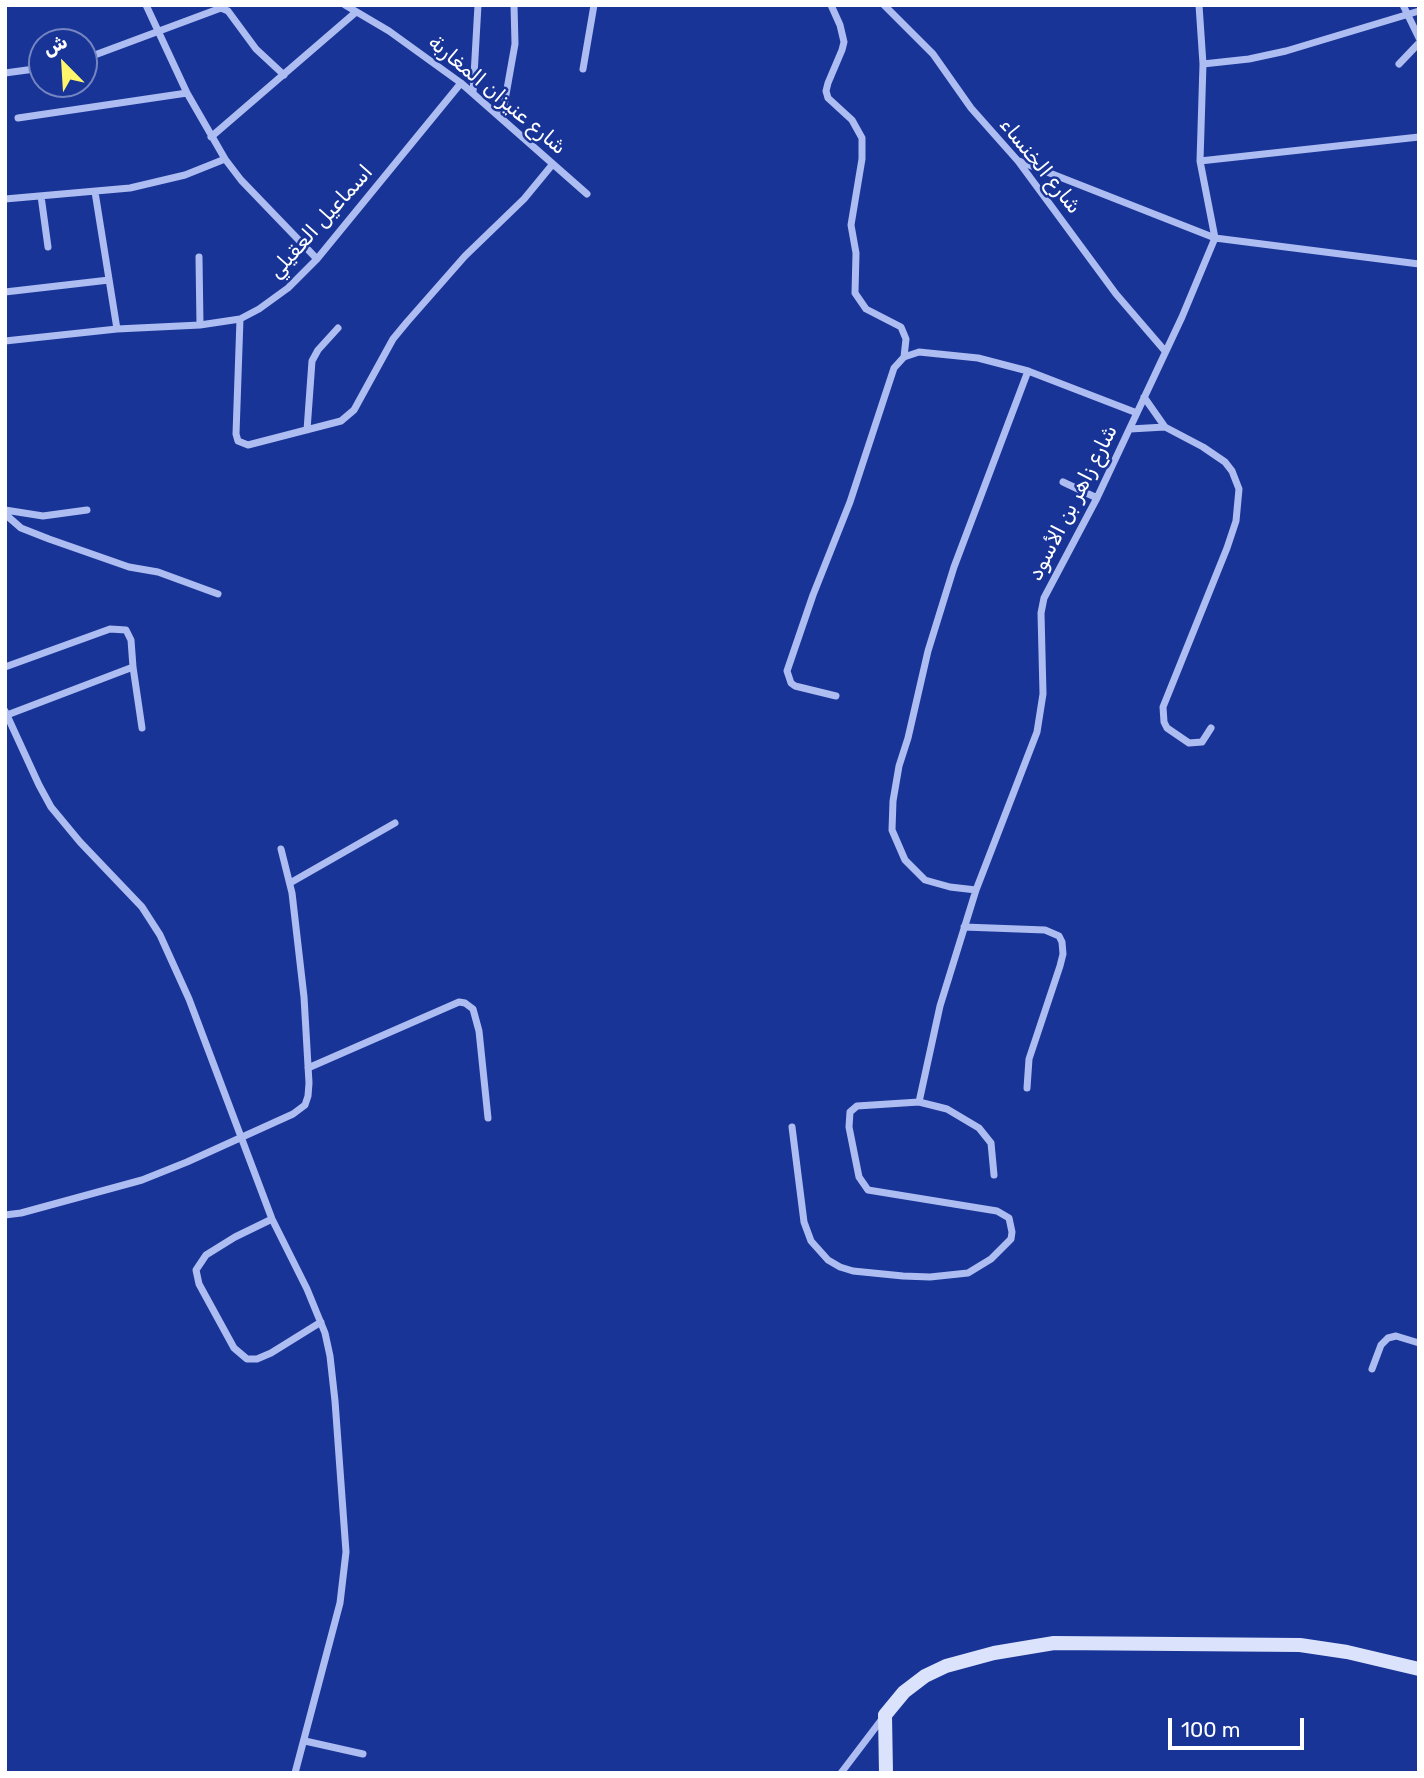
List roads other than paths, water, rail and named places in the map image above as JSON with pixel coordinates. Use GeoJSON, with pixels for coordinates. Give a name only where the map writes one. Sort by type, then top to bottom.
{"type":"FeatureCollection","features":[{"type":"Feature","properties":{"kind":"street"},"geometry":{"type":"LineString","coordinates":[[146,5],[187,93],[225,159],[241,180],[317,259]]}},
{"type":"Feature","properties":{"kind":"street","name":"شارع عنيزان المغاربة"},"geometry":{"type":"LineString","coordinates":[[345,5],[389,31],[461,82],[587,194]]}},
{"type":"Feature","properties":{"kind":"street"},"geometry":{"type":"LineString","coordinates":[[474,93],[478,5]]}},
{"type":"Feature","properties":{"kind":"street"},"geometry":{"type":"LineString","coordinates":[[502,117],[515,44],[514,5]]}},
{"type":"Feature","properties":{"kind":"street"},"geometry":{"type":"LineString","coordinates":[[583,69],[594,5]]}},
{"type":"Feature","properties":{"kind":"street"},"geometry":{"type":"LineString","coordinates":[[831,5],[844,42],[828,83],[828,98],[852,120],[862,138],[862,159],[850,225],[856,253],[855,293],[866,309],[901,327],[906,339],[904,357]]}},
{"type":"Feature","properties":{"kind":"street","name":"شارع الخنساء"},"geometry":{"type":"LineString","coordinates":[[884,5],[933,54],[965,101],[1018,161],[1116,294],[1165,351]]}},
{"type":"Feature","properties":{"kind":"street"},"geometry":{"type":"LineString","coordinates":[[1199,5],[1203,64],[1200,161],[1205,198],[1215,238]]}},
{"type":"Feature","properties":{"kind":"street"},"geometry":{"type":"LineString","coordinates":[[1399,64],[1419,40],[1403,5]]}},
{"type":"Feature","properties":{"kind":"street"},"geometry":{"type":"LineString","coordinates":[[98,54],[158,33],[215,8],[225,9],[256,49],[284,75]]}},
{"type":"Feature","properties":{"kind":"street"},"geometry":{"type":"LineString","coordinates":[[1203,64],[1249,59],[1286,51],[1419,11]]}},
{"type":"Feature","properties":{"kind":"street"},"geometry":{"type":"LineString","coordinates":[[211,137],[356,12]]}},
{"type":"Feature","properties":{"kind":"street"},"geometry":{"type":"LineString","coordinates":[[5,73],[28,70]]}},
{"type":"Feature","properties":{"kind":"street","name":"اسماعيل العقيلي"},"geometry":{"type":"LineString","coordinates":[[5,341],[117,329],[200,325],[240,319],[279,295],[317,259],[461,82]]}},
{"type":"Feature","properties":{"kind":"street"},"geometry":{"type":"LineString","coordinates":[[18,118],[187,93]]}},
{"type":"Feature","properties":{"kind":"street"},"geometry":{"type":"LineString","coordinates":[[1200,161],[1419,137]]}},
{"type":"Feature","properties":{"kind":"street"},"geometry":{"type":"LineString","coordinates":[[5,199],[130,188],[176,178],[225,159]]}},
{"type":"Feature","properties":{"kind":"street"},"geometry":{"type":"LineString","coordinates":[[1018,161],[1215,238],[1419,264]]}},
{"type":"Feature","properties":{"kind":"street"},"geometry":{"type":"LineString","coordinates":[[240,319],[238,441],[248,445],[333,424],[348,417],[393,340],[450,272],[524,199],[552,165]]}},
{"type":"Feature","properties":{"kind":"street"},"geometry":{"type":"LineString","coordinates":[[95,192],[117,329]]}},
{"type":"Feature","properties":{"kind":"street"},"geometry":{"type":"LineString","coordinates":[[41,196],[48,247]]}},
{"type":"Feature","properties":{"kind":"street","name":"شارع زاهر بن الأسود"},"geometry":{"type":"LineString","coordinates":[[919,1102],[940,1006],[964,927],[1037,732],[1043,694],[1042,606],[1130,429],[1205,267],[1215,238]]}},
{"type":"Feature","properties":{"kind":"street"},"geometry":{"type":"LineString","coordinates":[[199,257],[200,325]]}},
{"type":"Feature","properties":{"kind":"street"},"geometry":{"type":"LineString","coordinates":[[5,292],[109,280]]}},
{"type":"Feature","properties":{"kind":"street"},"geometry":{"type":"LineString","coordinates":[[307,430],[312,361],[322,344],[338,328]]}},
{"type":"Feature","properties":{"kind":"street"},"geometry":{"type":"LineString","coordinates":[[836,696],[796,686],[791,683],[787,671],[813,595],[850,502],[894,368],[904,357],[919,352],[1000,362],[1137,413]]}},
{"type":"Feature","properties":{"kind":"street"},"geometry":{"type":"LineString","coordinates":[[976,890],[925,880],[905,860],[892,830],[892,801],[928,651],[954,567],[1028,371]]}},
{"type":"Feature","properties":{"kind":"street"},"geometry":{"type":"LineString","coordinates":[[1144,397],[1165,426],[1225,462],[1239,489],[1236,522],[1227,548],[1163,707],[1167,728],[1189,743],[1202,742],[1211,728]]}},
{"type":"Feature","properties":{"kind":"street"},"geometry":{"type":"LineString","coordinates":[[1130,429],[1165,426]]}},
{"type":"Feature","properties":{"kind":"street"},"geometry":{"type":"LineString","coordinates":[[1063,482],[1097,498]]}},
{"type":"Feature","properties":{"kind":"street"},"geometry":{"type":"LineString","coordinates":[[5,512],[43,516],[87,510]]}},
{"type":"Feature","properties":{"kind":"street"},"geometry":{"type":"LineString","coordinates":[[5,512],[21,528],[218,594]]}},
{"type":"Feature","properties":{"kind":"street"},"geometry":{"type":"LineString","coordinates":[[5,667],[116,628],[126,629],[129,634],[142,728]]}},
{"type":"Feature","properties":{"kind":"street"},"geometry":{"type":"LineString","coordinates":[[133,667],[6,713],[51,807],[80,842],[129,891],[151,919],[189,999],[272,1219],[321,1322],[330,1356],[346,1552],[340,1603],[295,1773]]}},
{"type":"Feature","properties":{"kind":"street"},"geometry":{"type":"LineString","coordinates":[[290,883],[395,823]]}},
{"type":"Feature","properties":{"kind":"street"},"geometry":{"type":"LineString","coordinates":[[5,1215],[142,1180],[187,1163],[301,1109],[309,1096],[298,934],[290,883],[281,849]]}},
{"type":"Feature","properties":{"kind":"street"},"geometry":{"type":"LineString","coordinates":[[964,927],[1045,930],[1059,936],[1062,942],[1060,966],[1029,1059],[1027,1088]]}},
{"type":"Feature","properties":{"kind":"street"},"geometry":{"type":"LineString","coordinates":[[308,1068],[447,1007],[465,1003],[473,1009],[479,1031],[488,1118]]}},
{"type":"Feature","properties":{"kind":"street"},"geometry":{"type":"LineString","coordinates":[[792,1127],[804,1222],[810,1241],[828,1260],[853,1271],[930,1277],[968,1273],[991,1259],[1011,1239],[1012,1232],[1009,1218],[997,1211],[871,1192],[864,1188],[859,1177],[849,1127],[853,1109],[863,1104],[919,1102],[947,1109],[979,1128],[991,1143],[994,1175]]}},
{"type":"Feature","properties":{"kind":"street"},"geometry":{"type":"LineString","coordinates":[[272,1219],[206,1255],[196,1270],[199,1284],[234,1348],[247,1359],[257,1359],[271,1353],[321,1322]]}},
{"type":"Feature","properties":{"kind":"street"},"geometry":{"type":"LineString","coordinates":[[1372,1369],[1381,1345],[1388,1338],[1396,1336],[1419,1343]]}},
{"type":"Feature","properties":{"kind":"street"},"geometry":{"type":"LineString","coordinates":[[841,1773],[904,1692],[925,1676],[946,1666],[994,1653],[1054,1643],[1300,1645],[1347,1652],[1419,1669]]}},
{"type":"Feature","properties":{"kind":"street"},"geometry":{"type":"LineString","coordinates":[[885,1715],[886,1773]]}},
{"type":"Feature","properties":{"kind":"street"},"geometry":{"type":"LineString","coordinates":[[305,1741],[363,1754]]}}]}
